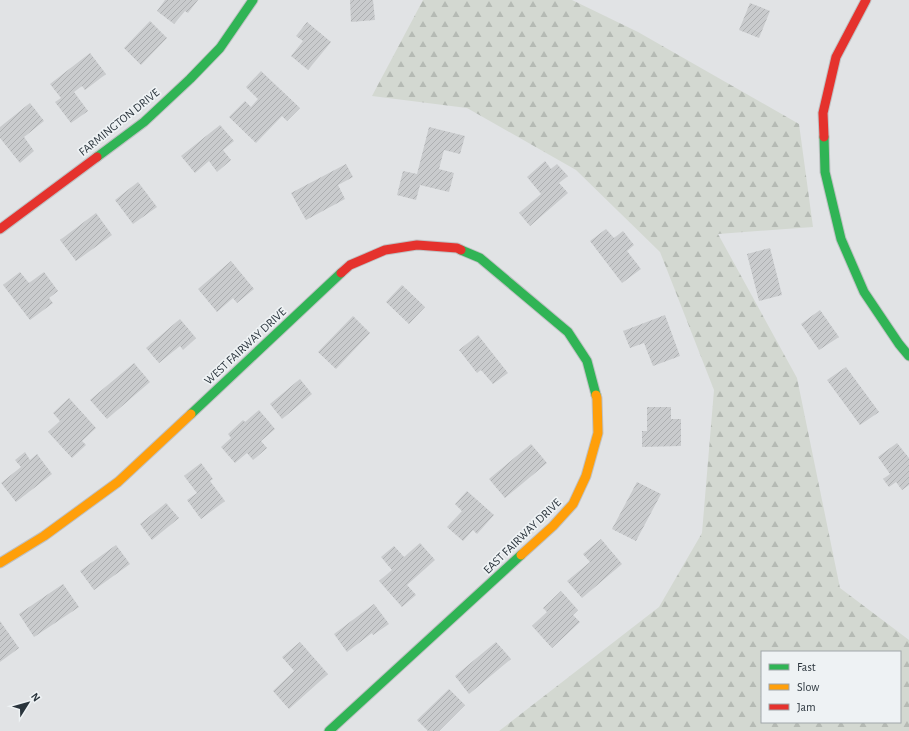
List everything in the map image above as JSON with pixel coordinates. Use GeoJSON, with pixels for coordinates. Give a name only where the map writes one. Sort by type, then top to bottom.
{"type":"FeatureCollection","features":[{"type":"Feature","properties":{"kind":"street","name":"FARMINGTON DRIVE"},"geometry":{"type":"LineString","coordinates":[[0,229],[144,122],[190,79],[220,48],[253,0]]}},
{"type":"Feature","properties":{"kind":"street"},"geometry":{"type":"LineString","coordinates":[[866,0],[836,57],[823,113],[825,172],[841,239],[864,292],[899,344],[909,356]]}},
{"type":"Feature","properties":{"kind":"street","name":"WEST FAIRWAY DRIVE"},"geometry":{"type":"LineString","coordinates":[[0,563],[44,536],[118,482],[350,265],[385,250],[417,245],[457,248],[480,258],[527,297]]}},
{"type":"Feature","properties":{"kind":"street","name":"EAST FAIRWAY DRIVE"},"geometry":{"type":"LineString","coordinates":[[329,731],[553,526],[573,504],[586,476],[598,434],[597,398],[587,361],[568,332],[527,297]]}},
{"type":"Feature","properties":{"kind":"green space"},"geometry":{"type":"Polygon","coordinates":[[[423,0],[572,0],[638,32],[799,124],[813,227],[718,234],[797,378],[840,588],[909,640],[909,731],[499,731],[659,607],[702,533],[714,390],[660,252],[576,170],[467,108],[372,96],[423,0]]]}},
{"type":"Feature","properties":{"kind":"building"},"geometry":{"type":"Polygon","coordinates":[[[165,0],[198,0],[188,13],[185,11],[174,24],[157,11],[165,0]]]}},
{"type":"Feature","properties":{"kind":"building"},"geometry":{"type":"Polygon","coordinates":[[[350,0],[373,0],[375,20],[351,22],[350,0]]]}},
{"type":"Feature","properties":{"kind":"building"},"geometry":{"type":"Polygon","coordinates":[[[750,3],[770,11],[759,38],[739,30],[750,3]]]}},
{"type":"Feature","properties":{"kind":"building"},"geometry":{"type":"Polygon","coordinates":[[[150,21],[167,38],[141,65],[124,48],[150,21]]]}},
{"type":"Feature","properties":{"kind":"building"},"geometry":{"type":"Polygon","coordinates":[[[307,22],[331,42],[308,70],[291,56],[303,41],[296,36],[307,22]]]}},
{"type":"Feature","properties":{"kind":"building"},"geometry":{"type":"Polygon","coordinates":[[[90,53],[106,74],[85,90],[82,86],[74,92],[88,111],[71,123],[55,102],[61,98],[50,84],[90,53]]]}},
{"type":"Feature","properties":{"kind":"building"},"geometry":{"type":"Polygon","coordinates":[[[261,71],[300,108],[287,121],[282,116],[256,143],[229,117],[245,101],[251,107],[258,99],[246,87],[261,71]]]}},
{"type":"Feature","properties":{"kind":"building"},"geometry":{"type":"Polygon","coordinates":[[[30,103],[44,121],[24,137],[34,151],[20,163],[0,138],[0,127],[30,103]]]}},
{"type":"Feature","properties":{"kind":"building"},"geometry":{"type":"Polygon","coordinates":[[[220,125],[234,141],[223,150],[231,160],[217,172],[209,161],[195,173],[181,156],[220,125]]]}},
{"type":"Feature","properties":{"kind":"building"},"geometry":{"type":"Polygon","coordinates":[[[429,127],[465,136],[460,154],[444,150],[439,169],[454,173],[449,192],[420,185],[416,200],[397,195],[403,171],[417,174],[429,127]]]}},
{"type":"Feature","properties":{"kind":"building"},"geometry":{"type":"Polygon","coordinates":[[[545,161],[551,169],[557,164],[568,176],[559,183],[568,193],[530,226],[519,213],[541,194],[527,177],[545,161]]]}},
{"type":"Feature","properties":{"kind":"building"},"geometry":{"type":"Polygon","coordinates":[[[346,164],[353,177],[338,185],[345,199],[306,220],[291,193],[346,164]]]}},
{"type":"Feature","properties":{"kind":"building"},"geometry":{"type":"Polygon","coordinates":[[[138,182],[157,207],[133,224],[115,200],[138,182]]]}},
{"type":"Feature","properties":{"kind":"building"},"geometry":{"type":"Polygon","coordinates":[[[96,213],[112,235],[76,261],[60,240],[96,213]]]}},
{"type":"Feature","properties":{"kind":"building"},"geometry":{"type":"Polygon","coordinates":[[[606,229],[614,238],[623,231],[634,245],[627,251],[641,269],[622,283],[590,241],[606,229]]]}},
{"type":"Feature","properties":{"kind":"building"},"geometry":{"type":"Polygon","coordinates":[[[770,248],[782,295],[759,301],[747,254],[770,248]]]}},
{"type":"Feature","properties":{"kind":"building"},"geometry":{"type":"Polygon","coordinates":[[[231,261],[254,289],[237,303],[233,298],[217,312],[198,289],[231,261]]]}},
{"type":"Feature","properties":{"kind":"building"},"geometry":{"type":"Polygon","coordinates":[[[20,272],[29,283],[44,272],[58,291],[49,298],[53,303],[30,320],[3,285],[20,272]]]}},
{"type":"Feature","properties":{"kind":"building"},"geometry":{"type":"Polygon","coordinates":[[[402,285],[425,307],[409,324],[386,302],[402,285]]]}},
{"type":"Feature","properties":{"kind":"building"},"geometry":{"type":"Polygon","coordinates":[[[820,310],[839,337],[819,350],[801,324],[820,310]]]}},
{"type":"Feature","properties":{"kind":"building"},"geometry":{"type":"Polygon","coordinates":[[[665,315],[680,356],[653,366],[644,343],[630,348],[623,331],[665,315]]]}},
{"type":"Feature","properties":{"kind":"building"},"geometry":{"type":"Polygon","coordinates":[[[353,316],[370,333],[336,369],[318,352],[353,316]]]}},
{"type":"Feature","properties":{"kind":"building"},"geometry":{"type":"Polygon","coordinates":[[[180,319],[196,338],[183,350],[180,346],[159,363],[146,348],[180,319]]]}},
{"type":"Feature","properties":{"kind":"building"},"geometry":{"type":"Polygon","coordinates":[[[478,335],[508,373],[493,384],[481,370],[477,373],[459,350],[478,335]]]}},
{"type":"Feature","properties":{"kind":"building"},"geometry":{"type":"Polygon","coordinates":[[[134,363],[150,382],[107,419],[90,400],[134,363]]]}},
{"type":"Feature","properties":{"kind":"building"},"geometry":{"type":"Polygon","coordinates":[[[846,367],[879,412],[860,425],[827,380],[846,367]]]}},
{"type":"Feature","properties":{"kind":"building"},"geometry":{"type":"Polygon","coordinates":[[[300,379],[312,394],[282,419],[270,404],[300,379]]]}},
{"type":"Feature","properties":{"kind":"building"},"geometry":{"type":"Polygon","coordinates":[[[69,398],[96,428],[82,441],[86,445],[72,458],[48,432],[60,421],[53,413],[69,398]]]}},
{"type":"Feature","properties":{"kind":"building"},"geometry":{"type":"Polygon","coordinates":[[[647,407],[671,407],[671,419],[681,419],[681,446],[642,447],[642,431],[647,431],[647,407]]]}},
{"type":"Feature","properties":{"kind":"building"},"geometry":{"type":"Polygon","coordinates":[[[259,410],[275,429],[261,441],[267,448],[253,460],[247,453],[235,463],[221,447],[231,438],[228,434],[243,420],[245,422],[259,410]]]}},
{"type":"Feature","properties":{"kind":"building"},"geometry":{"type":"Polygon","coordinates":[[[897,443],[909,458],[909,485],[902,490],[896,482],[889,487],[883,479],[890,474],[878,457],[897,443]]]}},
{"type":"Feature","properties":{"kind":"building"},"geometry":{"type":"Polygon","coordinates":[[[531,444],[547,463],[505,498],[489,479],[531,444]]]}},
{"type":"Feature","properties":{"kind":"building"},"geometry":{"type":"Polygon","coordinates":[[[25,452],[30,460],[37,454],[52,474],[16,502],[1,483],[21,467],[15,460],[25,452]]]}},
{"type":"Feature","properties":{"kind":"building"},"geometry":{"type":"Polygon","coordinates":[[[201,463],[213,479],[210,481],[225,501],[201,519],[187,500],[197,493],[184,476],[201,463]]]}},
{"type":"Feature","properties":{"kind":"building"},"geometry":{"type":"Polygon","coordinates":[[[637,482],[661,494],[636,541],[612,529],[637,482]]]}},
{"type":"Feature","properties":{"kind":"building"},"geometry":{"type":"Polygon","coordinates":[[[467,491],[494,515],[477,534],[473,530],[463,541],[447,527],[462,511],[455,504],[467,491]]]}},
{"type":"Feature","properties":{"kind":"building"},"geometry":{"type":"Polygon","coordinates":[[[166,503],[179,518],[152,540],[140,524],[166,503]]]}},
{"type":"Feature","properties":{"kind":"building"},"geometry":{"type":"Polygon","coordinates":[[[601,539],[622,564],[582,598],[567,581],[590,562],[583,554],[601,539]]]}},
{"type":"Feature","properties":{"kind":"building"},"geometry":{"type":"Polygon","coordinates":[[[420,543],[435,560],[407,585],[416,595],[402,607],[379,581],[392,570],[381,557],[394,546],[404,557],[420,543]]]}},
{"type":"Feature","properties":{"kind":"building"},"geometry":{"type":"Polygon","coordinates":[[[116,545],[130,564],[94,590],[80,571],[116,545]]]}},
{"type":"Feature","properties":{"kind":"building"},"geometry":{"type":"Polygon","coordinates":[[[63,584],[79,607],[34,637],[19,614],[63,584]]]}},
{"type":"Feature","properties":{"kind":"building"},"geometry":{"type":"Polygon","coordinates":[[[561,591],[578,610],[573,615],[580,622],[552,648],[532,626],[547,612],[543,608],[561,591]]]}},
{"type":"Feature","properties":{"kind":"building"},"geometry":{"type":"Polygon","coordinates":[[[374,604],[389,624],[373,635],[372,633],[347,652],[334,634],[374,604]]]}},
{"type":"Feature","properties":{"kind":"building"},"geometry":{"type":"Polygon","coordinates":[[[0,621],[19,648],[0,662],[0,621]]]}},
{"type":"Feature","properties":{"kind":"building"},"geometry":{"type":"Polygon","coordinates":[[[300,642],[328,674],[289,709],[273,691],[294,671],[282,657],[300,642]]]}},
{"type":"Feature","properties":{"kind":"building"},"geometry":{"type":"Polygon","coordinates":[[[496,642],[511,659],[469,694],[455,676],[496,642]]]}},
{"type":"Feature","properties":{"kind":"building"},"geometry":{"type":"Polygon","coordinates":[[[449,689],[465,705],[439,731],[428,731],[417,720],[449,689]]]}},
{"type":"Feature","properties":{"kind":"traffic: fast"},"geometry":{"type":"LineString","coordinates":[[97,157],[144,122],[190,79],[220,48],[253,0]]}},
{"type":"Feature","properties":{"kind":"traffic: fast"},"geometry":{"type":"LineString","coordinates":[[824,137],[825,172],[841,239],[864,292],[899,344],[909,356]]}},
{"type":"Feature","properties":{"kind":"traffic: fast"},"geometry":{"type":"LineString","coordinates":[[461,250],[480,258],[568,332],[587,361],[596,395]]}},
{"type":"Feature","properties":{"kind":"traffic: fast"},"geometry":{"type":"LineString","coordinates":[[191,414],[341,273]]}},
{"type":"Feature","properties":{"kind":"traffic: fast"},"geometry":{"type":"LineString","coordinates":[[329,731],[521,555]]}},
{"type":"Feature","properties":{"kind":"traffic: slow"},"geometry":{"type":"LineString","coordinates":[[521,555],[553,526],[573,504],[586,476],[598,433],[596,395]]}},
{"type":"Feature","properties":{"kind":"traffic: slow"},"geometry":{"type":"LineString","coordinates":[[0,563],[44,536],[118,482],[191,414]]}},
{"type":"Feature","properties":{"kind":"traffic: jam"},"geometry":{"type":"LineString","coordinates":[[824,137],[823,113],[836,57],[866,0]]}},
{"type":"Feature","properties":{"kind":"traffic: jam"},"geometry":{"type":"LineString","coordinates":[[0,229],[97,157]]}},
{"type":"Feature","properties":{"kind":"traffic: jam"},"geometry":{"type":"LineString","coordinates":[[341,273],[350,265],[385,250],[417,245],[457,248],[461,250]]}}]}
